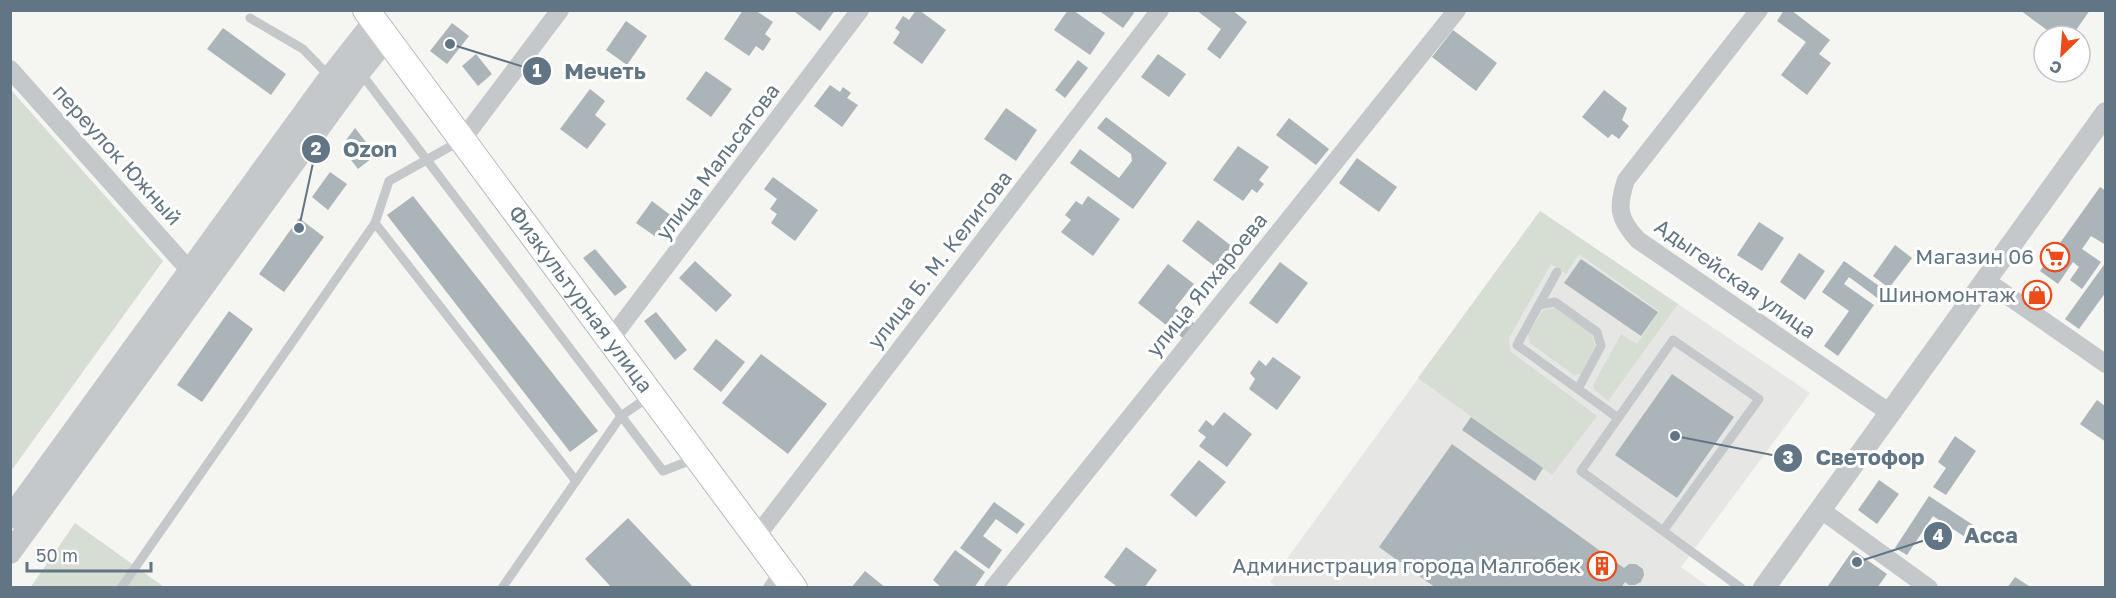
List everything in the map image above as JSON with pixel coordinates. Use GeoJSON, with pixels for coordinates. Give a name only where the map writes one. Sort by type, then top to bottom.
{"type":"FeatureCollection","features":[{"type":"Feature","properties":{"kind":"main road","name":"Физкультурная улица"},"geometry":{"type":"LineString","coordinates":[[375,23],[756,537],[780,581]]}},
{"type":"Feature","properties":{"kind":"street"},"geometry":{"type":"LineString","coordinates":[[462,140],[561,10]]}},
{"type":"Feature","properties":{"kind":"street","name":"улица Мальсагова"},"geometry":{"type":"LineString","coordinates":[[610,340],[860,10]]}},
{"type":"Feature","properties":{"kind":"street","name":"улица Б. М. Келигова"},"geometry":{"type":"LineString","coordinates":[[756,537],[1160,10]]}},
{"type":"Feature","properties":{"kind":"street","name":"улица Ялхароева"},"geometry":{"type":"LineString","coordinates":[[993,588],[1457,10]]}},
{"type":"Feature","properties":{"kind":"street","name":"Адыгейская улица"},"geometry":{"type":"LineString","coordinates":[[1759,10],[1626,180],[1619,211],[1625,227],[1638,240],[1890,413]]}},
{"type":"Feature","properties":{"kind":"street"},"geometry":{"type":"LineString","coordinates":[[10,518],[331,77],[375,23]]}},
{"type":"Feature","properties":{"kind":"street"},"geometry":{"type":"LineString","coordinates":[[10,553],[360,72],[375,23]]}},
{"type":"Feature","properties":{"kind":"street","name":"переулок Южный"},"geometry":{"type":"LineString","coordinates":[[10,69],[190,271]]}},
{"type":"Feature","properties":{"kind":"street"},"geometry":{"type":"LineString","coordinates":[[1764,588],[2106,113]]}},
{"type":"Feature","properties":{"kind":"street"},"geometry":{"type":"LineString","coordinates":[[1985,280],[2106,364]]}},
{"type":"Feature","properties":{"kind":"street"},"geometry":{"type":"LineString","coordinates":[[1821,510],[1929,588]]}},
{"type":"Feature","properties":{"kind":"lane"},"geometry":{"type":"LineString","coordinates":[[250,18],[303,50],[331,77]]}},
{"type":"Feature","properties":{"kind":"lane"},"geometry":{"type":"LineString","coordinates":[[360,72],[663,471],[698,458]]}},
{"type":"Feature","properties":{"kind":"lane"},"geometry":{"type":"LineString","coordinates":[[121,588],[375,223],[389,181],[462,140]]}},
{"type":"Feature","properties":{"kind":"lane"},"geometry":{"type":"LineString","coordinates":[[375,223],[576,481]]}},
{"type":"Feature","properties":{"kind":"lane"},"geometry":{"type":"LineString","coordinates":[[1557,272],[1517,345],[1618,418]]}},
{"type":"Feature","properties":{"kind":"lane"},"geometry":{"type":"LineString","coordinates":[[1539,304],[1555,302],[1597,332],[1601,346],[1578,389]]}},
{"type":"Feature","properties":{"kind":"lane"},"geometry":{"type":"LineString","coordinates":[[1663,531],[1759,399],[1673,340],[1581,471],[1663,531],[1741,588]]}},
{"type":"Feature","properties":{"kind":"lane"},"geometry":{"type":"LineString","coordinates":[[502,588],[621,416],[651,395]]}},
{"type":"Feature","properties":{"kind":"shaded area"},"geometry":{"type":"Polygon","coordinates":[[[11,90],[163,261],[11,471],[11,90]]]}},
{"type":"Feature","properties":{"kind":"shaded area"},"geometry":{"type":"Polygon","coordinates":[[[1540,211],[1810,393],[1681,567],[1707,586],[1278,588],[1270,582],[1540,211]]]}},
{"type":"Feature","properties":{"kind":"shaded area"},"geometry":{"type":"Polygon","coordinates":[[[1540,211],[1678,304],[1608,401],[1594,389],[1593,385],[1621,334],[1637,344],[1659,311],[1579,254],[1566,274],[1551,264],[1509,338],[1510,351],[1597,416],[1552,475],[1418,378],[1540,211]]]}},
{"type":"Feature","properties":{"kind":"shaded area"},"geometry":{"type":"Polygon","coordinates":[[[1556,308],[1592,333],[1595,347],[1581,374],[1574,375],[1530,343],[1528,334],[1543,310],[1556,308]]]}},
{"type":"Feature","properties":{"kind":"shaded area"},"geometry":{"type":"Polygon","coordinates":[[[75,523],[164,587],[30,588],[75,523]]]}},
{"type":"Feature","properties":{"kind":"building"},"geometry":{"type":"Polygon","coordinates":[[[743,10],[755,10],[773,22],[765,34],[771,39],[763,51],[756,46],[749,56],[724,39],[743,10]]]}},
{"type":"Feature","properties":{"kind":"building"},"geometry":{"type":"Polygon","coordinates":[[[796,10],[835,10],[820,31],[795,12],[796,10]]]}},
{"type":"Feature","properties":{"kind":"building"},"geometry":{"type":"Polygon","coordinates":[[[916,10],[946,30],[922,64],[893,43],[900,32],[895,28],[903,16],[909,20],[916,10]]]}},
{"type":"Feature","properties":{"kind":"building"},"geometry":{"type":"Polygon","coordinates":[[[1068,10],[1073,10],[1105,33],[1090,55],[1054,30],[1068,10]]]}},
{"type":"Feature","properties":{"kind":"building"},"geometry":{"type":"Polygon","coordinates":[[[1098,10],[1131,10],[1134,13],[1123,28],[1098,10]]]}},
{"type":"Feature","properties":{"kind":"building"},"geometry":{"type":"Polygon","coordinates":[[[1196,10],[1232,10],[1247,22],[1220,59],[1207,49],[1221,29],[1196,10]]]}},
{"type":"Feature","properties":{"kind":"building"},"geometry":{"type":"Polygon","coordinates":[[[1784,10],[1791,10],[1830,40],[1819,54],[1831,63],[1807,95],[1781,75],[1806,42],[1777,21],[1784,10]]]}},
{"type":"Feature","properties":{"kind":"building"},"geometry":{"type":"Polygon","coordinates":[[[2020,10],[2090,10],[2080,24],[2039,24],[2020,10]]]}},
{"type":"Feature","properties":{"kind":"building"},"geometry":{"type":"Polygon","coordinates":[[[626,21],[647,36],[627,65],[606,50],[626,21]]]}},
{"type":"Feature","properties":{"kind":"building"},"geometry":{"type":"Polygon","coordinates":[[[452,23],[469,36],[447,64],[430,51],[452,23]]]}},
{"type":"Feature","properties":{"kind":"building"},"geometry":{"type":"Polygon","coordinates":[[[223,28],[286,74],[271,95],[207,49],[223,28]]]}},
{"type":"Feature","properties":{"kind":"building"},"geometry":{"type":"Polygon","coordinates":[[[1453,30],[1497,63],[1476,91],[1432,57],[1453,30]]]}},
{"type":"Feature","properties":{"kind":"building"},"geometry":{"type":"Polygon","coordinates":[[[476,54],[492,74],[478,86],[462,66],[476,54]]]}},
{"type":"Feature","properties":{"kind":"building"},"geometry":{"type":"Polygon","coordinates":[[[1158,54],[1186,74],[1169,97],[1141,77],[1158,54]]]}},
{"type":"Feature","properties":{"kind":"building"},"geometry":{"type":"Polygon","coordinates":[[[1078,60],[1088,68],[1065,98],[1055,90],[1078,60]]]}},
{"type":"Feature","properties":{"kind":"building"},"geometry":{"type":"Polygon","coordinates":[[[706,71],[732,89],[711,117],[686,99],[706,71]]]}},
{"type":"Feature","properties":{"kind":"building"},"geometry":{"type":"Polygon","coordinates":[[[830,85],[840,92],[843,87],[851,93],[847,98],[858,105],[842,127],[814,106],[830,85]]]}},
{"type":"Feature","properties":{"kind":"building"},"geometry":{"type":"Polygon","coordinates":[[[590,89],[605,101],[595,115],[606,124],[587,149],[560,129],[590,89]]]}},
{"type":"Feature","properties":{"kind":"building"},"geometry":{"type":"Polygon","coordinates":[[[1604,90],[1627,108],[1622,120],[1629,126],[1619,139],[1612,134],[1608,138],[1582,117],[1604,90]]]}},
{"type":"Feature","properties":{"kind":"building"},"geometry":{"type":"Polygon","coordinates":[[[1006,108],[1037,130],[1016,161],[984,139],[1006,108]]]}},
{"type":"Feature","properties":{"kind":"building"},"geometry":{"type":"Polygon","coordinates":[[[1106,117],[1167,163],[1133,209],[1070,163],[1080,149],[1119,178],[1132,161],[1131,154],[1097,128],[1106,117]]]}},
{"type":"Feature","properties":{"kind":"building"},"geometry":{"type":"Polygon","coordinates":[[[1289,118],[1329,149],[1316,165],[1276,135],[1289,118]]]}},
{"type":"Feature","properties":{"kind":"building"},"geometry":{"type":"Polygon","coordinates":[[[355,128],[376,155],[358,169],[341,147],[355,128]]]}},
{"type":"Feature","properties":{"kind":"building"},"geometry":{"type":"Polygon","coordinates":[[[1238,146],[1269,167],[1259,180],[1264,184],[1257,193],[1252,189],[1243,201],[1213,180],[1238,146]]]}},
{"type":"Feature","properties":{"kind":"building"},"geometry":{"type":"Polygon","coordinates":[[[1357,158],[1397,187],[1379,212],[1339,183],[1357,158]]]}},
{"type":"Feature","properties":{"kind":"building"},"geometry":{"type":"Polygon","coordinates":[[[330,172],[347,184],[328,210],[312,197],[330,172]]]}},
{"type":"Feature","properties":{"kind":"building"},"geometry":{"type":"Polygon","coordinates":[[[773,177],[818,210],[795,241],[771,223],[777,214],[770,209],[777,199],[764,189],[773,177]]]}},
{"type":"Feature","properties":{"kind":"building"},"geometry":{"type":"Polygon","coordinates":[[[2100,187],[2106,191],[2106,245],[2091,236],[2082,249],[2101,262],[2082,289],[2070,280],[2079,267],[2073,262],[2058,284],[2040,271],[2100,187]]]}},
{"type":"Feature","properties":{"kind":"building"},"geometry":{"type":"Polygon","coordinates":[[[413,196],[598,431],[570,452],[387,215],[413,196]]]}},
{"type":"Feature","properties":{"kind":"building"},"geometry":{"type":"Polygon","coordinates":[[[1088,196],[1120,219],[1093,256],[1061,232],[1071,220],[1065,215],[1076,201],[1082,205],[1088,196]]]}},
{"type":"Feature","properties":{"kind":"building"},"geometry":{"type":"Polygon","coordinates":[[[652,201],[673,217],[656,237],[636,223],[652,201]]]}},
{"type":"Feature","properties":{"kind":"building"},"geometry":{"type":"Polygon","coordinates":[[[299,218],[324,237],[284,292],[259,274],[299,218]]]}},
{"type":"Feature","properties":{"kind":"building"},"geometry":{"type":"Polygon","coordinates":[[[1198,220],[1238,251],[1222,272],[1182,241],[1198,220]]]}},
{"type":"Feature","properties":{"kind":"building"},"geometry":{"type":"Polygon","coordinates":[[[1759,222],[1784,238],[1762,271],[1737,255],[1759,222]]]}},
{"type":"Feature","properties":{"kind":"building"},"geometry":{"type":"Polygon","coordinates":[[[1895,245],[1912,258],[1889,288],[1873,276],[1895,245]]]}},
{"type":"Feature","properties":{"kind":"building"},"geometry":{"type":"Polygon","coordinates":[[[595,249],[627,287],[615,296],[583,258],[595,249]]]}},
{"type":"Feature","properties":{"kind":"building"},"geometry":{"type":"Polygon","coordinates":[[[1799,253],[1825,271],[1805,300],[1780,282],[1799,253]]]}},
{"type":"Feature","properties":{"kind":"building"},"geometry":{"type":"Polygon","coordinates":[[[1581,259],[1658,312],[1641,336],[1564,283],[1581,259]]]}},
{"type":"Feature","properties":{"kind":"building"},"geometry":{"type":"Polygon","coordinates":[[[695,261],[732,295],[716,312],[679,278],[695,261]]]}},
{"type":"Feature","properties":{"kind":"building"},"geometry":{"type":"Polygon","coordinates":[[[1844,261],[1886,291],[1880,300],[1849,277],[1844,284],[1874,305],[1838,356],[1824,346],[1849,311],[1822,292],[1844,261]]]}},
{"type":"Feature","properties":{"kind":"building"},"geometry":{"type":"Polygon","coordinates":[[[1280,262],[1308,283],[1277,324],[1249,303],[1280,262]]]}},
{"type":"Feature","properties":{"kind":"building"},"geometry":{"type":"Polygon","coordinates":[[[2106,262],[2106,292],[2079,329],[2065,319],[2106,262]]]}},
{"type":"Feature","properties":{"kind":"building"},"geometry":{"type":"Polygon","coordinates":[[[1168,264],[1194,284],[1175,308],[1195,324],[1184,339],[1138,303],[1168,264]]]}},
{"type":"Feature","properties":{"kind":"building","name":"Шиномонтаж"},"geometry":{"type":"Polygon","coordinates":[[[2033,282],[2051,294],[2040,309],[2022,297],[2033,282]]]}},
{"type":"Feature","properties":{"kind":"building"},"geometry":{"type":"Polygon","coordinates":[[[229,311],[253,329],[202,402],[177,385],[229,311]]]}},
{"type":"Feature","properties":{"kind":"building"},"geometry":{"type":"Polygon","coordinates":[[[656,312],[687,350],[675,360],[644,321],[656,312]]]}},
{"type":"Feature","properties":{"kind":"building"},"geometry":{"type":"Polygon","coordinates":[[[716,339],[745,362],[721,392],[693,369],[716,339]]]}},
{"type":"Feature","properties":{"kind":"building"},"geometry":{"type":"Polygon","coordinates":[[[761,354],[827,404],[788,454],[722,403],[761,354]]]}},
{"type":"Feature","properties":{"kind":"building"},"geometry":{"type":"Polygon","coordinates":[[[1273,357],[1301,377],[1277,410],[1249,389],[1255,379],[1250,373],[1259,360],[1266,366],[1273,357]]]}},
{"type":"Feature","properties":{"kind":"building"},"geometry":{"type":"Polygon","coordinates":[[[1672,374],[1734,417],[1677,498],[1615,455],[1672,374]]]}},
{"type":"Feature","properties":{"kind":"building"},"geometry":{"type":"Polygon","coordinates":[[[2097,400],[2106,407],[2106,442],[2080,424],[2097,400]]]}},
{"type":"Feature","properties":{"kind":"building"},"geometry":{"type":"Polygon","coordinates":[[[1224,412],[1252,434],[1227,467],[1199,446],[1206,437],[1198,431],[1206,420],[1213,426],[1224,412]]]}},
{"type":"Feature","properties":{"kind":"building"},"geometry":{"type":"Polygon","coordinates":[[[1471,417],[1543,468],[1535,481],[1462,430],[1471,417]]]}},
{"type":"Feature","properties":{"kind":"building"},"geometry":{"type":"Polygon","coordinates":[[[1955,436],[1976,451],[1946,495],[1933,487],[1946,468],[1938,462],[1955,436]]]}},
{"type":"Feature","properties":{"kind":"building"},"geometry":{"type":"Polygon","coordinates":[[[1452,444],[1624,568],[1629,564],[1636,564],[1643,569],[1644,575],[1641,582],[1629,585],[1625,582],[1621,588],[1436,588],[1379,547],[1452,444]]]}},
{"type":"Feature","properties":{"kind":"building"},"geometry":{"type":"Polygon","coordinates":[[[1199,460],[1226,482],[1196,517],[1170,495],[1199,460]]]}},
{"type":"Feature","properties":{"kind":"building"},"geometry":{"type":"Polygon","coordinates":[[[1879,480],[1899,494],[1877,524],[1858,510],[1879,480]]]}},
{"type":"Feature","properties":{"kind":"building"},"geometry":{"type":"Polygon","coordinates":[[[1929,496],[1973,525],[1965,537],[1933,516],[1907,555],[1895,548],[1929,496]]]}},
{"type":"Feature","properties":{"kind":"building"},"geometry":{"type":"Polygon","coordinates":[[[994,502],[1025,524],[1017,534],[996,519],[983,536],[1002,550],[989,569],[960,548],[994,502]]]}},
{"type":"Feature","properties":{"kind":"building"},"geometry":{"type":"Polygon","coordinates":[[[628,518],[694,588],[612,588],[585,559],[628,518]]]}},
{"type":"Feature","properties":{"kind":"building"},"geometry":{"type":"Polygon","coordinates":[[[1126,547],[1157,570],[1144,588],[1119,588],[1104,577],[1126,547]]]}},
{"type":"Feature","properties":{"kind":"building"},"geometry":{"type":"Polygon","coordinates":[[[955,550],[985,572],[974,588],[942,588],[933,580],[955,550]]]}},
{"type":"Feature","properties":{"kind":"building"},"geometry":{"type":"Polygon","coordinates":[[[1853,550],[1887,574],[1877,588],[1831,588],[1828,586],[1853,550]]]}},
{"type":"Feature","properties":{"kind":"building"},"geometry":{"type":"Polygon","coordinates":[[[865,571],[886,588],[851,588],[865,571]]]}},
{"type":"Feature","properties":{"kind":"building"},"geometry":{"type":"Polygon","coordinates":[[[2015,577],[2032,588],[2007,588],[2015,577]]]}},
{"type":"Feature","properties":{"kind":"place","name":"Мечеть"},"geometry":{"type":"Point","coordinates":[450,44]}},
{"type":"Feature","properties":{"kind":"place","name":"Ozon"},"geometry":{"type":"Point","coordinates":[299,228]}},
{"type":"Feature","properties":{"kind":"place","name":"Магазин 06"},"geometry":{"type":"Point","coordinates":[2055,257]}},
{"type":"Feature","properties":{"kind":"place","name":"Шиномонтаж"},"geometry":{"type":"Point","coordinates":[2037,295]}},
{"type":"Feature","properties":{"kind":"place","name":"Светофор"},"geometry":{"type":"Point","coordinates":[1675,436]}},
{"type":"Feature","properties":{"kind":"place","name":"Асса"},"geometry":{"type":"Point","coordinates":[1857,562]}},
{"type":"Feature","properties":{"kind":"place","name":"Администрация города Малгобек"},"geometry":{"type":"Point","coordinates":[1602,566]}}]}
